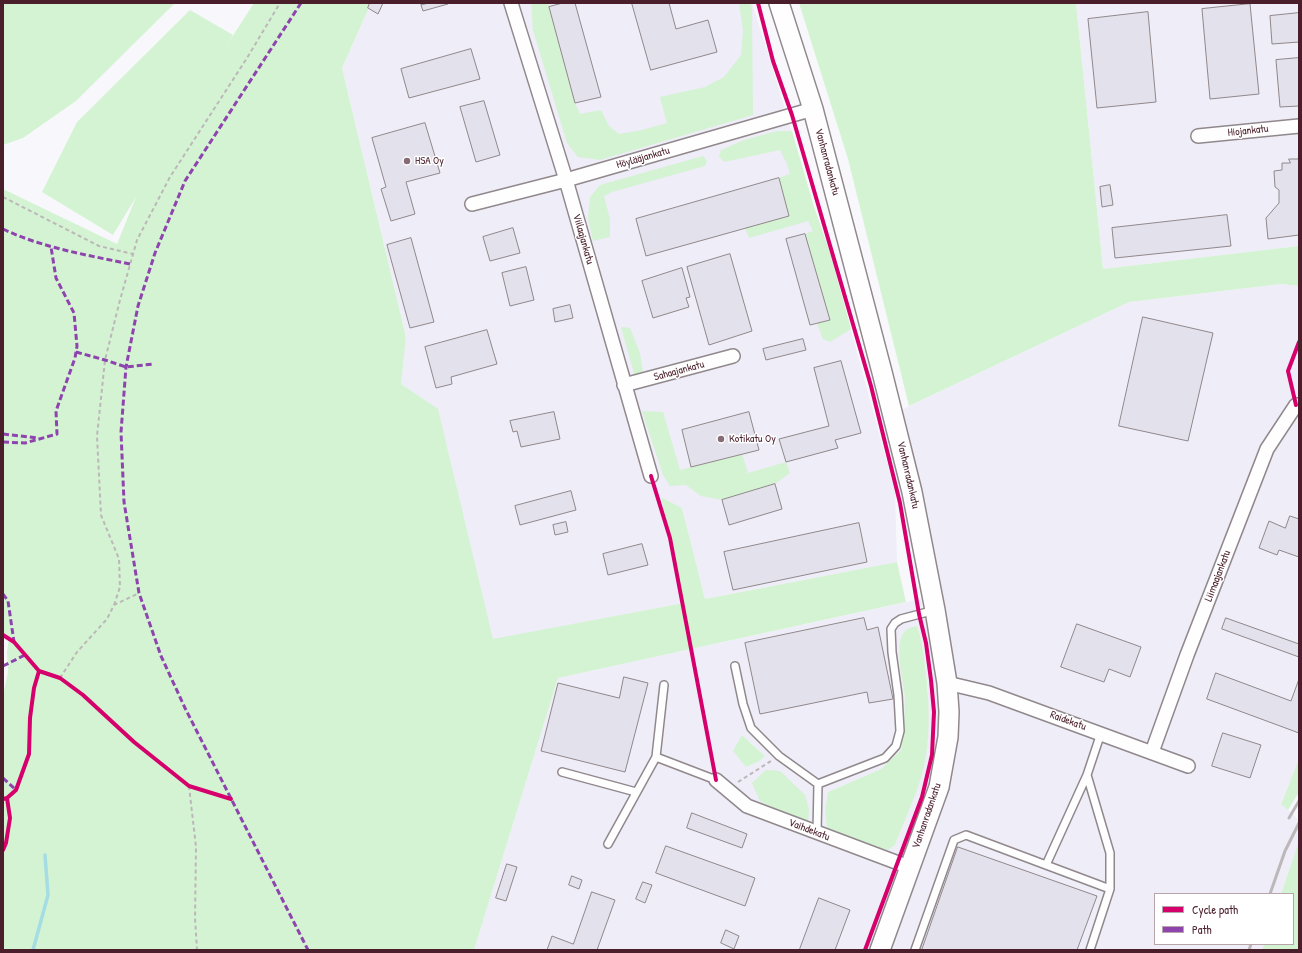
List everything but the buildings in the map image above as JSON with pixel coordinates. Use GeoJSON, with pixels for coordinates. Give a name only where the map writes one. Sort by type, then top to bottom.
{"type":"FeatureCollection","features":[{"type":"Feature","properties":{"kind":"street","name":"Viilaajankatu"},"geometry":{"type":"LineString","coordinates":[[511,3],[566,180],[651,476]]}},
{"type":"Feature","properties":{"kind":"street","name":"Vanhanradankatu"},"geometry":{"type":"LineString","coordinates":[[778,3],[813,109],[912,492],[935,610],[947,683],[949,712],[948,737],[939,787],[880,950]]}},
{"type":"Feature","properties":{"kind":"street","name":"Höylääjankatu"},"geometry":{"type":"LineString","coordinates":[[472,204],[566,180],[813,109]]}},
{"type":"Feature","properties":{"kind":"street","name":"Hiojankatu"},"geometry":{"type":"LineString","coordinates":[[1198,136],[1299,126]]}},
{"type":"Feature","properties":{"kind":"street","name":"Sahaajankatu"},"geometry":{"type":"LineString","coordinates":[[624,385],[733,356]]}},
{"type":"Feature","properties":{"kind":"street","name":"Liimaajankatu"},"geometry":{"type":"LineString","coordinates":[[1152,752],[1190,647],[1267,449],[1296,405]]}},
{"type":"Feature","properties":{"kind":"street","name":"Raidekatu"},"geometry":{"type":"LineString","coordinates":[[947,683],[989,693],[1188,766]]}},
{"type":"Feature","properties":{"kind":"street","name":"Vaihdekatu"},"geometry":{"type":"LineString","coordinates":[[716,780],[747,806],[909,867]]}},
{"type":"Feature","properties":{"kind":"lane"},"geometry":{"type":"LineString","coordinates":[[818,784],[885,758],[896,746],[900,731],[891,629],[895,622],[901,619],[935,610]]}},
{"type":"Feature","properties":{"kind":"lane"},"geometry":{"type":"LineString","coordinates":[[735,666],[743,704],[751,728],[779,756],[818,784]]}},
{"type":"Feature","properties":{"kind":"lane"},"geometry":{"type":"LineString","coordinates":[[608,844],[656,757],[664,685]]}},
{"type":"Feature","properties":{"kind":"lane"},"geometry":{"type":"LineString","coordinates":[[1046,865],[1087,775],[1101,734]]}},
{"type":"Feature","properties":{"kind":"lane"},"geometry":{"type":"LineString","coordinates":[[656,757],[716,780]]}},
{"type":"Feature","properties":{"kind":"lane"},"geometry":{"type":"LineString","coordinates":[[562,772],[636,792]]}},
{"type":"Feature","properties":{"kind":"lane"},"geometry":{"type":"LineString","coordinates":[[1087,775],[1110,853],[1110,889],[1090,950]]}},
{"type":"Feature","properties":{"kind":"lane"},"geometry":{"type":"LineString","coordinates":[[817,833],[818,784]]}},
{"type":"Feature","properties":{"kind":"lane"},"geometry":{"type":"LineString","coordinates":[[915,950],[954,840],[966,835],[1110,889]]}},
{"type":"Feature","properties":{"kind":"path"},"geometry":{"type":"LineString","coordinates":[[60,678],[77,652],[107,619],[114,605],[120,587],[119,559],[101,515],[97,436],[105,360],[133,254],[138,240],[170,177],[247,58],[280,3]]}},
{"type":"Feature","properties":{"kind":"path"},"geometry":{"type":"LineString","coordinates":[[3,197],[99,246],[133,254]]}},
{"type":"Feature","properties":{"kind":"path"},"geometry":{"type":"LineString","coordinates":[[114,605],[139,592]]}},
{"type":"Feature","properties":{"kind":"path"},"geometry":{"type":"LineString","coordinates":[[53,676],[66,682]]}},
{"type":"Feature","properties":{"kind":"path"},"geometry":{"type":"LineString","coordinates":[[727,790],[779,756]]}},
{"type":"Feature","properties":{"kind":"path"},"geometry":{"type":"LineString","coordinates":[[183,782],[196,788]]}},
{"type":"Feature","properties":{"kind":"path"},"geometry":{"type":"LineString","coordinates":[[189,786],[196,847],[194,918],[197,950]]}},
{"type":"Feature","properties":{"kind":"shaded area"},"geometry":{"type":"Polygon","coordinates":[[[371,3],[752,3],[814,207],[830,253],[895,492],[897,562],[705,599],[682,508],[661,497],[684,603],[493,640],[438,410],[401,384],[406,336],[342,68],[371,3]]]}},
{"type":"Feature","properties":{"kind":"shaded area"},"geometry":{"type":"Polygon","coordinates":[[[1076,3],[1299,3],[1299,246],[1103,269],[1076,3]]]}},
{"type":"Feature","properties":{"kind":"shaded area"},"geometry":{"type":"Polygon","coordinates":[[[1281,284],[1299,286],[1299,759],[1281,803],[1299,820],[1299,841],[1281,893],[1154,893],[1154,945],[1264,945],[1262,950],[474,950],[558,678],[921,599],[936,670],[899,411],[1129,302],[1281,284]],[[917,626],[902,634],[900,650],[905,699],[905,717],[901,750],[881,769],[828,792],[825,811],[827,830],[888,850],[895,845],[915,795],[926,757],[928,688],[921,637],[917,626]],[[742,735],[742,761],[746,767],[758,762],[765,756],[742,735]]]}},
{"type":"Feature","properties":{"kind":"green space"},"geometry":{"type":"Polygon","coordinates":[[[3,3],[175,3],[76,101],[23,138],[3,145],[3,3]]]}},
{"type":"Feature","properties":{"kind":"green space"},"geometry":{"type":"Polygon","coordinates":[[[254,3],[371,3],[342,68],[406,337],[401,384],[438,409],[493,639],[684,603],[661,497],[682,508],[705,599],[897,562],[906,602],[558,678],[474,950],[3,950],[3,695],[8,672],[7,652],[9,638],[3,632],[3,189],[117,244],[136,197],[113,235],[42,192],[77,122],[190,10],[233,35],[225,48],[254,3]]]}},
{"type":"Feature","properties":{"kind":"green space"},"geometry":{"type":"Polygon","coordinates":[[[531,3],[548,3],[575,103],[580,114],[601,110],[609,126],[619,134],[642,130],[667,123],[660,97],[705,87],[724,77],[741,55],[743,31],[739,3],[750,3],[752,8],[753,115],[600,160],[578,157],[567,143],[533,30],[531,3]]]}},
{"type":"Feature","properties":{"kind":"green space"},"geometry":{"type":"Polygon","coordinates":[[[799,3],[1076,3],[1103,269],[1299,246],[1299,286],[1281,284],[1129,302],[909,406],[848,159],[799,3]]]}},
{"type":"Feature","properties":{"kind":"green space"},"geometry":{"type":"Polygon","coordinates":[[[777,131],[792,131],[814,207],[830,253],[851,329],[830,342],[823,339],[817,323],[829,319],[805,234],[813,231],[808,221],[749,238],[745,228],[789,216],[779,178],[790,174],[780,150],[724,162],[719,156],[721,150],[744,140],[777,131]]]}},
{"type":"Feature","properties":{"kind":"green space"},"geometry":{"type":"Polygon","coordinates":[[[703,156],[707,161],[705,166],[612,192],[604,196],[610,219],[610,237],[593,241],[588,218],[590,197],[600,185],[703,156]]]}},
{"type":"Feature","properties":{"kind":"green space"},"geometry":{"type":"Polygon","coordinates":[[[621,327],[630,328],[640,353],[643,373],[635,377],[621,327]]]}},
{"type":"Feature","properties":{"kind":"green space"},"geometry":{"type":"Polygon","coordinates":[[[642,411],[663,412],[680,470],[742,454],[748,473],[786,462],[790,473],[775,484],[722,500],[701,496],[686,485],[670,486],[663,475],[642,411]]]}},
{"type":"Feature","properties":{"kind":"green space"},"geometry":{"type":"Polygon","coordinates":[[[917,626],[923,650],[928,694],[929,725],[926,756],[921,779],[895,845],[888,850],[827,830],[825,811],[828,792],[881,769],[901,750],[905,700],[899,650],[900,642],[902,635],[906,630],[917,626]]]}},
{"type":"Feature","properties":{"kind":"green space"},"geometry":{"type":"Polygon","coordinates":[[[742,735],[765,756],[758,762],[746,767],[733,751],[742,735]]]}},
{"type":"Feature","properties":{"kind":"green space"},"geometry":{"type":"Polygon","coordinates":[[[1299,759],[1299,792],[1288,810],[1281,804],[1299,759]]]}},
{"type":"Feature","properties":{"kind":"green space"},"geometry":{"type":"Polygon","coordinates":[[[766,770],[780,771],[805,795],[809,809],[808,824],[777,811],[760,801],[752,783],[766,770]]]}},
{"type":"Feature","properties":{"kind":"green space"},"geometry":{"type":"Polygon","coordinates":[[[1299,841],[1299,950],[1262,950],[1264,945],[1294,945],[1294,893],[1281,893],[1299,841]]]}},
{"type":"Feature","properties":{"kind":"waterway"},"geometry":{"type":"LineString","coordinates":[[33,950],[48,895],[45,855]]}},
{"type":"Feature","properties":{"kind":"railway"},"geometry":{"type":"LineString","coordinates":[[1289,818],[1299,801]]}},
{"type":"Feature","properties":{"kind":"railway"},"geometry":{"type":"LineString","coordinates":[[1270,893],[1285,851],[1299,823]]}},
{"type":"Feature","properties":{"kind":"railway"},"geometry":{"type":"LineString","coordinates":[[1249,950],[1251,945]]}},
{"type":"Feature","properties":{"kind":"marked path"},"geometry":{"type":"LineString","coordinates":[[301,3],[185,181],[155,253],[138,306],[126,367],[121,432],[124,502],[139,593],[161,656],[185,708],[308,950]]}},
{"type":"Feature","properties":{"kind":"marked path"},"geometry":{"type":"LineString","coordinates":[[3,229],[18,236],[49,246],[130,264]]}},
{"type":"Feature","properties":{"kind":"marked path"},"geometry":{"type":"LineString","coordinates":[[3,442],[25,443],[57,434],[56,411],[75,358],[77,346],[74,313],[56,278],[51,247]]}},
{"type":"Feature","properties":{"kind":"marked path"},"geometry":{"type":"LineString","coordinates":[[76,352],[126,367],[153,364]]}},
{"type":"Feature","properties":{"kind":"marked path"},"geometry":{"type":"LineString","coordinates":[[3,434],[38,438]]}},
{"type":"Feature","properties":{"kind":"marked path"},"geometry":{"type":"LineString","coordinates":[[3,594],[8,601],[14,642]]}},
{"type":"Feature","properties":{"kind":"marked path"},"geometry":{"type":"LineString","coordinates":[[3,666],[25,655]]}},
{"type":"Feature","properties":{"kind":"marked path"},"geometry":{"type":"LineString","coordinates":[[3,778],[16,790]]}},
{"type":"Feature","properties":{"kind":"cycle path"},"geometry":{"type":"LineString","coordinates":[[758,3],[773,61],[792,115],[871,386],[900,503],[919,614],[926,643],[931,680],[934,712],[932,755],[922,797],[865,950]]}},
{"type":"Feature","properties":{"kind":"cycle path"},"geometry":{"type":"LineString","coordinates":[[1296,405],[1288,371],[1299,342]]}},
{"type":"Feature","properties":{"kind":"cycle path"},"geometry":{"type":"LineString","coordinates":[[651,476],[670,538],[716,780]]}},
{"type":"Feature","properties":{"kind":"cycle path"},"geometry":{"type":"LineString","coordinates":[[3,635],[14,642],[39,671],[60,678],[83,695],[134,742],[189,786],[231,799]]}},
{"type":"Feature","properties":{"kind":"cycle path"},"geometry":{"type":"LineString","coordinates":[[3,799],[7,798],[16,790],[29,754],[30,718],[34,688],[39,671]]}},
{"type":"Feature","properties":{"kind":"cycle path"},"geometry":{"type":"LineString","coordinates":[[3,850],[6,843],[10,818],[7,798]]}},
{"type":"Feature","properties":{"kind":"place","name":"HSA Oy"},"geometry":{"type":"Point","coordinates":[407,161]}},
{"type":"Feature","properties":{"kind":"place","name":"Kotikatu Oy"},"geometry":{"type":"Point","coordinates":[721,439]}}]}
